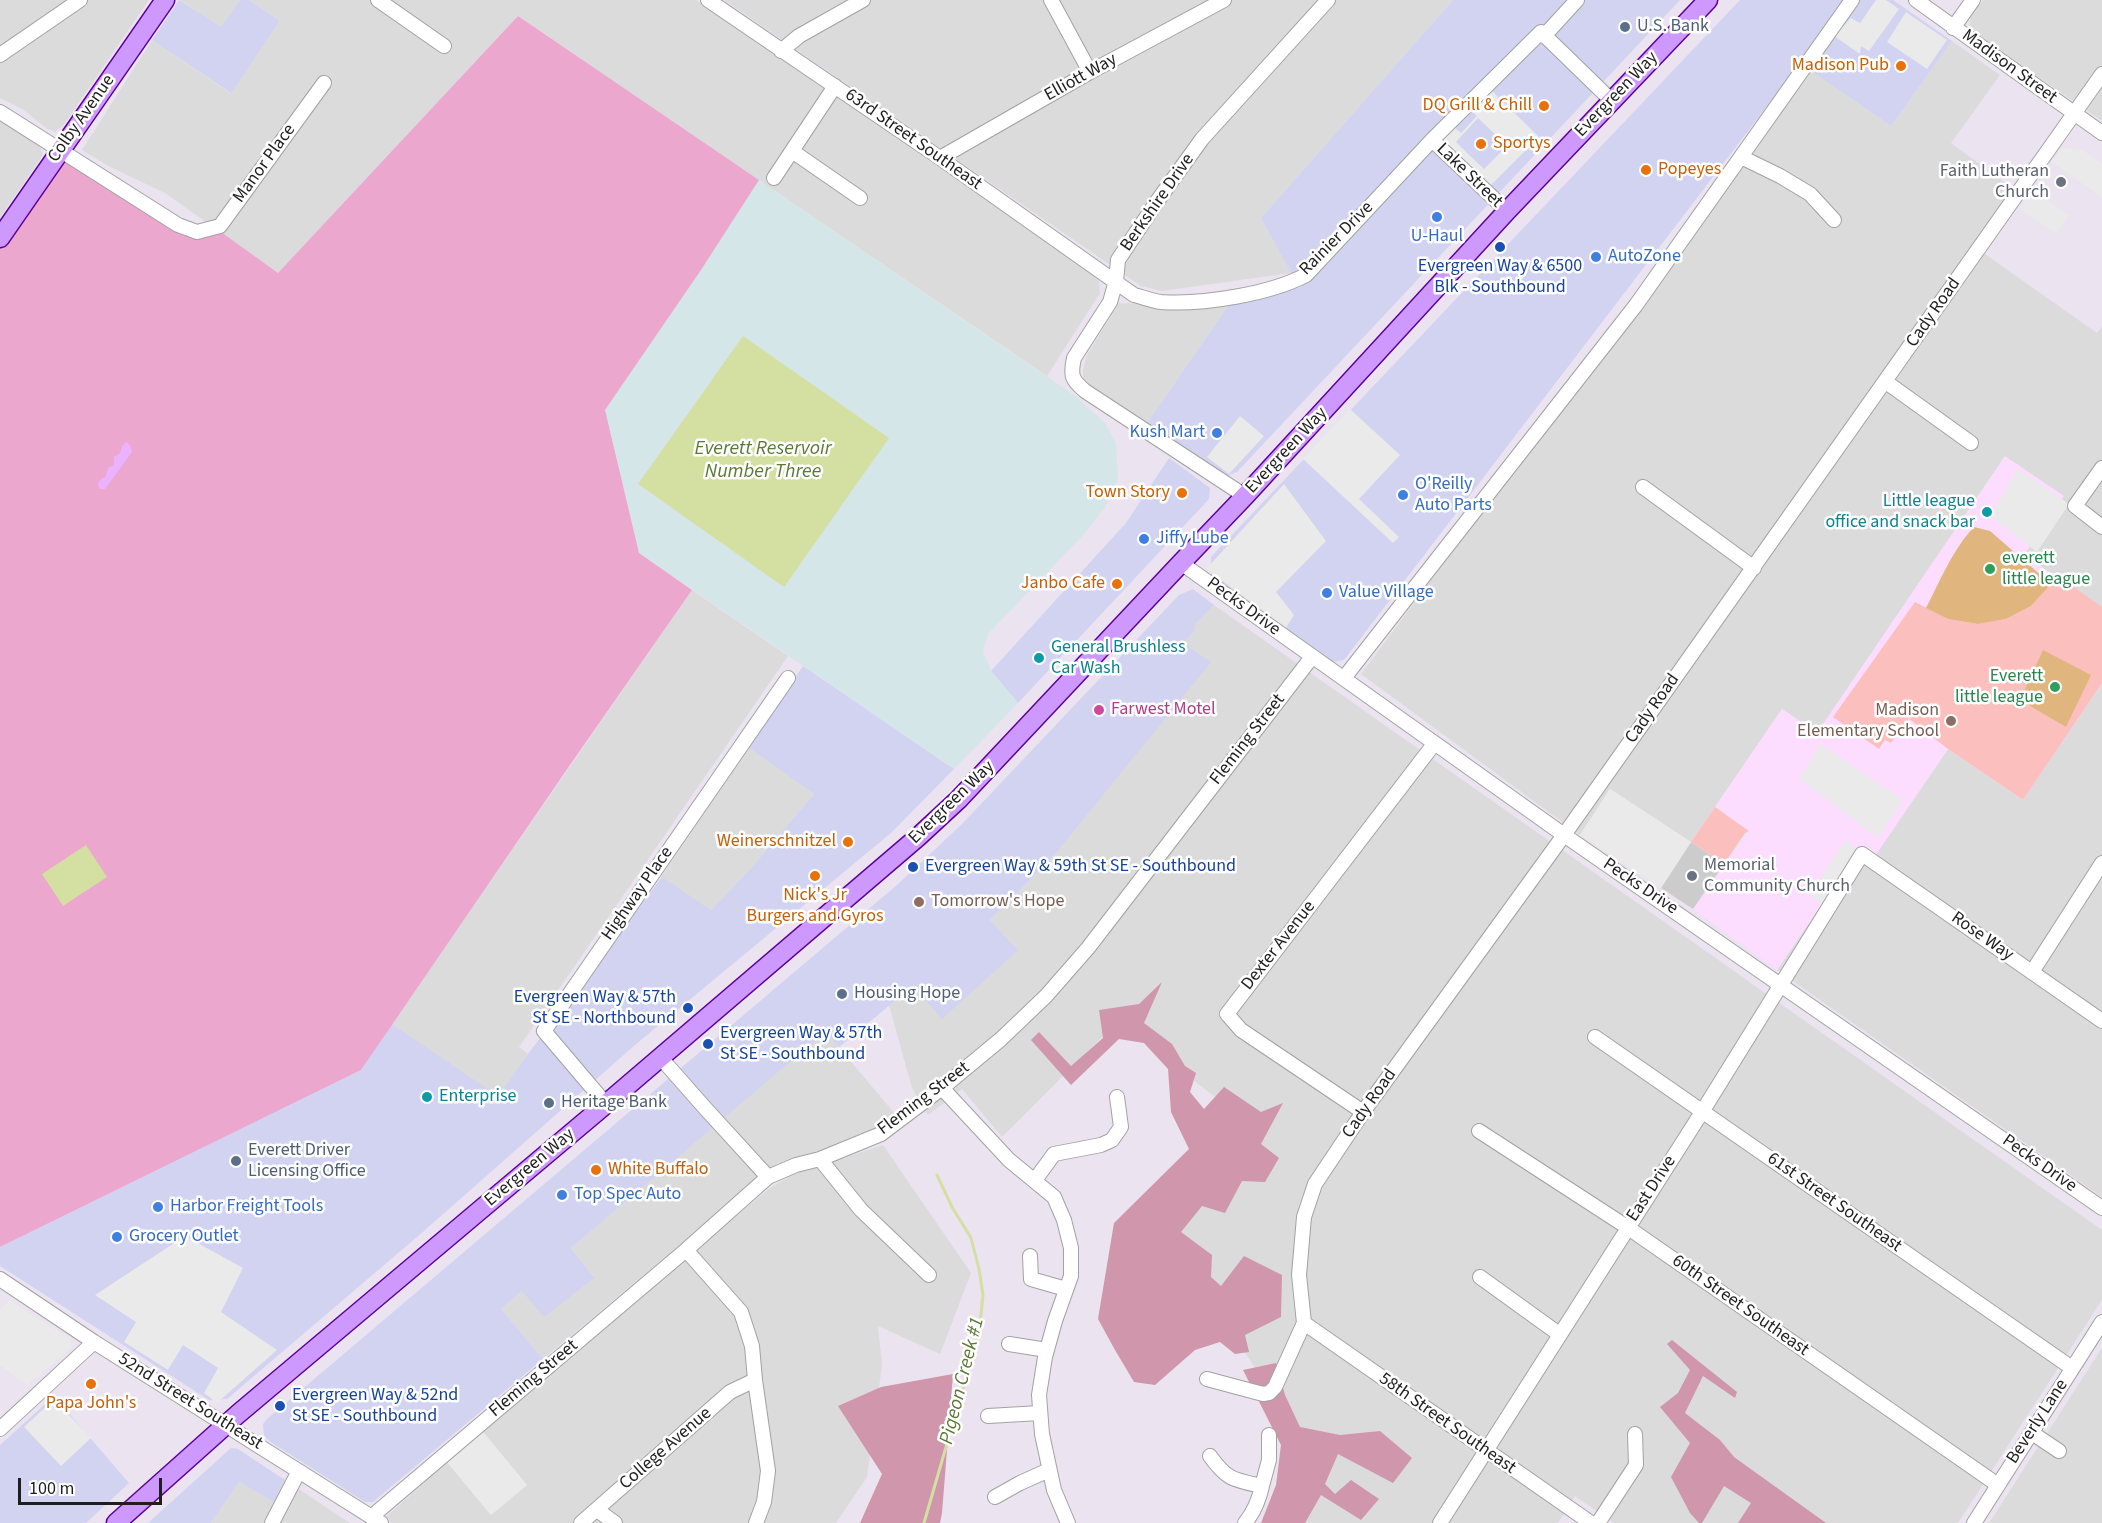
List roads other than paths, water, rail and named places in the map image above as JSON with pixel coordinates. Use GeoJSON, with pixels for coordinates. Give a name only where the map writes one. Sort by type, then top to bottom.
{"type":"FeatureCollection","features":[{"type":"Feature","properties":{"kind":"main road","name":"Colby Avenue"},"geometry":{"type":"LineString","coordinates":[[0,238],[165,0]]}},
{"type":"Feature","properties":{"kind":"main road","name":"Evergreen Way"},"geometry":{"type":"LineString","coordinates":[[116,1523],[227,1424],[926,831],[1245,496],[1507,212],[1708,0]]}},
{"type":"Feature","properties":{"kind":"street"},"geometry":{"type":"LineString","coordinates":[[0,55],[80,0]]}},
{"type":"Feature","properties":{"kind":"street"},"geometry":{"type":"LineString","coordinates":[[378,0],[444,46]]}},
{"type":"Feature","properties":{"kind":"street","name":"63rd Street Southeast"},"geometry":{"type":"LineString","coordinates":[[708,0],[1116,281]]}},
{"type":"Feature","properties":{"kind":"street"},"geometry":{"type":"LineString","coordinates":[[781,51],[799,36],[863,0]]}},
{"type":"Feature","properties":{"kind":"street"},"geometry":{"type":"LineString","coordinates":[[1051,0],[1090,72]]}},
{"type":"Feature","properties":{"kind":"street","name":"Elliott Way"},"geometry":{"type":"LineString","coordinates":[[940,158],[1090,72],[1224,0]]}},
{"type":"Feature","properties":{"kind":"street","name":"Berkshire Drive"},"geometry":{"type":"LineString","coordinates":[[1245,496],[1085,391],[1073,381],[1071,368],[1074,358],[1110,302],[1119,260],[1158,200],[1202,139],[1328,0]]}},
{"type":"Feature","properties":{"kind":"street"},"geometry":{"type":"LineString","coordinates":[[1577,0],[1544,36],[1612,101]]}},
{"type":"Feature","properties":{"kind":"street"},"geometry":{"type":"LineString","coordinates":[[1344,678],[1636,305],[1852,0]]}},
{"type":"Feature","properties":{"kind":"street","name":"Madison Street"},"geometry":{"type":"LineString","coordinates":[[1916,0],[2102,134]]}},
{"type":"Feature","properties":{"kind":"street"},"geometry":{"type":"LineString","coordinates":[[1953,28],[1973,0]]}},
{"type":"Feature","properties":{"kind":"street","name":"Rainier Drive"},"geometry":{"type":"LineString","coordinates":[[1116,281],[1134,295],[1161,302],[1201,300],[1257,292],[1287,285],[1306,275],[1432,140],[1540,33],[1544,36]]}},
{"type":"Feature","properties":{"kind":"street","name":"Cady Road"},"geometry":{"type":"LineString","coordinates":[[1304,1323],[1299,1275],[1304,1217],[1315,1184],[1363,1112],[1564,835],[2102,74]]}},
{"type":"Feature","properties":{"kind":"street","name":"Manor Place"},"geometry":{"type":"LineString","coordinates":[[60,151],[178,225],[197,232],[220,226],[324,82]]}},
{"type":"Feature","properties":{"kind":"street"},"geometry":{"type":"LineString","coordinates":[[774,178],[835,86]]}},
{"type":"Feature","properties":{"kind":"street"},"geometry":{"type":"LineString","coordinates":[[0,112],[60,151]]}},
{"type":"Feature","properties":{"kind":"street","name":"Lake Street"},"geometry":{"type":"LineString","coordinates":[[1432,140],[1507,212]]}},
{"type":"Feature","properties":{"kind":"street"},"geometry":{"type":"LineString","coordinates":[[792,151],[860,198]]}},
{"type":"Feature","properties":{"kind":"street"},"geometry":{"type":"LineString","coordinates":[[1741,158],[1780,176],[1810,194],[1834,220]]}},
{"type":"Feature","properties":{"kind":"street"},"geometry":{"type":"LineString","coordinates":[[1886,382],[1971,443]]}},
{"type":"Feature","properties":{"kind":"street"},"geometry":{"type":"LineString","coordinates":[[2102,468],[2075,506],[2102,527]]}},
{"type":"Feature","properties":{"kind":"street"},"geometry":{"type":"LineString","coordinates":[[1643,487],[1754,568]]}},
{"type":"Feature","properties":{"kind":"street","name":"Pecks Drive"},"geometry":{"type":"LineString","coordinates":[[1181,562],[1434,744],[2102,1208]]}},
{"type":"Feature","properties":{"kind":"street","name":"Fleming Street"},"geometry":{"type":"LineString","coordinates":[[376,1520],[768,1177],[881,1134],[1001,1039],[1046,996],[1088,948],[1312,657]]}},
{"type":"Feature","properties":{"kind":"street","name":"Highway Place"},"geometry":{"type":"LineString","coordinates":[[606,1104],[544,1031],[788,678]]}},
{"type":"Feature","properties":{"kind":"street","name":"Dexter Avenue"},"geometry":{"type":"LineString","coordinates":[[1363,1112],[1241,1030],[1227,1014],[1434,744]]}},
{"type":"Feature","properties":{"kind":"street","name":"East Drive"},"geometry":{"type":"LineString","coordinates":[[1440,1523],[1702,1112],[1862,854]]}},
{"type":"Feature","properties":{"kind":"street","name":"Rose Way"},"geometry":{"type":"LineString","coordinates":[[1862,854],[2102,1021]]}},
{"type":"Feature","properties":{"kind":"street"},"geometry":{"type":"LineString","coordinates":[[2032,972],[2102,863]]}},
{"type":"Feature","properties":{"kind":"street","name":"61st Street Southeast"},"geometry":{"type":"LineString","coordinates":[[1595,1037],[2072,1368]]}},
{"type":"Feature","properties":{"kind":"street"},"geometry":{"type":"LineString","coordinates":[[660,1057],[768,1177]]}},
{"type":"Feature","properties":{"kind":"street"},"geometry":{"type":"LineString","coordinates":[[942,1088],[1009,1160],[1054,1197],[1064,1220],[1071,1248],[1071,1276],[1047,1350],[1040,1395],[1040,1413],[1054,1490],[1068,1523]]}},
{"type":"Feature","properties":{"kind":"street"},"geometry":{"type":"LineString","coordinates":[[1035,1180],[1054,1154],[1101,1145],[1112,1140],[1121,1127],[1117,1097]]}},
{"type":"Feature","properties":{"kind":"street","name":"60th Street Southeast"},"geometry":{"type":"LineString","coordinates":[[1479,1131],[1627,1227],[1998,1485]]}},
{"type":"Feature","properties":{"kind":"street"},"geometry":{"type":"LineString","coordinates":[[820,1159],[861,1210],[929,1275]]}},
{"type":"Feature","properties":{"kind":"street"},"geometry":{"type":"LineString","coordinates":[[686,1250],[741,1312],[752,1346],[768,1472],[764,1502],[756,1523]]}},
{"type":"Feature","properties":{"kind":"street"},"geometry":{"type":"LineString","coordinates":[[1030,1256],[1031,1279],[1066,1289]]}},
{"type":"Feature","properties":{"kind":"street"},"geometry":{"type":"LineString","coordinates":[[1480,1277],[1559,1334]]}},
{"type":"Feature","properties":{"kind":"street","name":"52nd Street Southeast"},"geometry":{"type":"LineString","coordinates":[[0,1279],[94,1342],[376,1520]]}},
{"type":"Feature","properties":{"kind":"street","name":"Beverly Lane"},"geometry":{"type":"LineString","coordinates":[[1974,1523],[2102,1322]]}},
{"type":"Feature","properties":{"kind":"street"},"geometry":{"type":"LineString","coordinates":[[1207,1379],[1263,1394],[1269,1393],[1275,1387],[1304,1323]]}},
{"type":"Feature","properties":{"kind":"street","name":"58th Street Southeast"},"geometry":{"type":"LineString","coordinates":[[1304,1323],[1591,1523]]}},
{"type":"Feature","properties":{"kind":"street"},"geometry":{"type":"LineString","coordinates":[[0,1429],[94,1342]]}},
{"type":"Feature","properties":{"kind":"street"},"geometry":{"type":"LineString","coordinates":[[1009,1344],[1047,1350]]}},
{"type":"Feature","properties":{"kind":"street","name":"College Avenue"},"geometry":{"type":"LineString","coordinates":[[581,1523],[730,1392],[755,1380]]}},
{"type":"Feature","properties":{"kind":"street"},"geometry":{"type":"LineString","coordinates":[[988,1416],[1040,1413]]}},
{"type":"Feature","properties":{"kind":"street"},"geometry":{"type":"LineString","coordinates":[[2032,1433],[2059,1451]]}},
{"type":"Feature","properties":{"kind":"street"},"geometry":{"type":"LineString","coordinates":[[1598,1523],[1636,1465],[1635,1434]]}},
{"type":"Feature","properties":{"kind":"street"},"geometry":{"type":"LineString","coordinates":[[1245,1523],[1259,1499],[1269,1461],[1269,1435]]}},
{"type":"Feature","properties":{"kind":"street"},"geometry":{"type":"LineString","coordinates":[[1210,1456],[1222,1473],[1240,1482],[1262,1486]]}},
{"type":"Feature","properties":{"kind":"street"},"geometry":{"type":"LineString","coordinates":[[995,1497],[1050,1470]]}},
{"type":"Feature","properties":{"kind":"street"},"geometry":{"type":"LineString","coordinates":[[272,1523],[299,1471]]}},
{"type":"Feature","properties":{"kind":"street"},"geometry":{"type":"LineString","coordinates":[[597,1510],[615,1523]]}},
{"type":"Feature","properties":{"kind":"water","name":"Everett Reservoir Number Three"},"geometry":{"type":"Polygon","coordinates":[[[743,336],[889,438],[784,587],[638,484],[743,336]]]}},
{"type":"Feature","properties":{"kind":"water"},"geometry":{"type":"Polygon","coordinates":[[[86,845],[107,877],[63,906],[42,874],[86,845]]]}},
{"type":"Feature","properties":{"kind":"waterway","name":"Pigeon Creek #1"},"geometry":{"type":"LineString","coordinates":[[924,1523],[979,1333],[983,1295],[971,1238],[952,1207],[937,1175]]}},
{"type":"Feature","properties":{"kind":"place","name":"U.S. Bank"},"geometry":{"type":"Point","coordinates":[1625,27]}},
{"type":"Feature","properties":{"kind":"place","name":"Madison Pub"},"geometry":{"type":"Point","coordinates":[1901,66]}},
{"type":"Feature","properties":{"kind":"place","name":"DQ Grill & Chill"},"geometry":{"type":"Point","coordinates":[1544,106]}},
{"type":"Feature","properties":{"kind":"place","name":"Sportys"},"geometry":{"type":"Point","coordinates":[1481,144]}},
{"type":"Feature","properties":{"kind":"place","name":"Popeyes"},"geometry":{"type":"Point","coordinates":[1646,170]}},
{"type":"Feature","properties":{"kind":"place","name":"Faith Lutheran Church"},"geometry":{"type":"Point","coordinates":[2061,182]}},
{"type":"Feature","properties":{"kind":"place","name":"U-Haul"},"geometry":{"type":"Point","coordinates":[1437,217]}},
{"type":"Feature","properties":{"kind":"place","name":"Evergreen Way & 6500 Blk - Southbound"},"geometry":{"type":"Point","coordinates":[1500,247]}},
{"type":"Feature","properties":{"kind":"place","name":"AutoZone"},"geometry":{"type":"Point","coordinates":[1596,257]}},
{"type":"Feature","properties":{"kind":"place","name":"Kush Mart"},"geometry":{"type":"Point","coordinates":[1217,433]}},
{"type":"Feature","properties":{"kind":"place","name":"Town Story"},"geometry":{"type":"Point","coordinates":[1182,493]}},
{"type":"Feature","properties":{"kind":"place","name":"O'Reilly Auto Parts"},"geometry":{"type":"Point","coordinates":[1403,495]}},
{"type":"Feature","properties":{"kind":"place","name":"Little league office and snack bar"},"geometry":{"type":"Point","coordinates":[1987,512]}},
{"type":"Feature","properties":{"kind":"place","name":"Jiffy Lube"},"geometry":{"type":"Point","coordinates":[1144,539]}},
{"type":"Feature","properties":{"kind":"place","name":"everett little league"},"geometry":{"type":"Point","coordinates":[1990,569]}},
{"type":"Feature","properties":{"kind":"place","name":"Janbo Cafe"},"geometry":{"type":"Point","coordinates":[1117,584]}},
{"type":"Feature","properties":{"kind":"place","name":"Value Village"},"geometry":{"type":"Point","coordinates":[1327,593]}},
{"type":"Feature","properties":{"kind":"place","name":"General Brushless Car Wash"},"geometry":{"type":"Point","coordinates":[1039,658]}},
{"type":"Feature","properties":{"kind":"place","name":"Everett little league"},"geometry":{"type":"Point","coordinates":[2055,687]}},
{"type":"Feature","properties":{"kind":"place","name":"Farwest Motel"},"geometry":{"type":"Point","coordinates":[1099,710]}},
{"type":"Feature","properties":{"kind":"place","name":"Madison Elementary School"},"geometry":{"type":"Point","coordinates":[1951,721]}},
{"type":"Feature","properties":{"kind":"place","name":"Weinerschnitzel"},"geometry":{"type":"Point","coordinates":[848,842]}},
{"type":"Feature","properties":{"kind":"place","name":"Evergreen Way & 59th St SE - Southbound"},"geometry":{"type":"Point","coordinates":[913,867]}},
{"type":"Feature","properties":{"kind":"place","name":"Nick's Jr Burgers and Gyros"},"geometry":{"type":"Point","coordinates":[815,876]}},
{"type":"Feature","properties":{"kind":"place","name":"Memorial Community Church"},"geometry":{"type":"Point","coordinates":[1692,876]}},
{"type":"Feature","properties":{"kind":"place","name":"Tomorrow's Hope"},"geometry":{"type":"Point","coordinates":[919,902]}},
{"type":"Feature","properties":{"kind":"place","name":"Housing Hope"},"geometry":{"type":"Point","coordinates":[842,994]}},
{"type":"Feature","properties":{"kind":"place","name":"Evergreen Way & 57th St SE - Northbound"},"geometry":{"type":"Point","coordinates":[688,1008]}},
{"type":"Feature","properties":{"kind":"place","name":"Evergreen Way & 57th St SE - Southbound"},"geometry":{"type":"Point","coordinates":[708,1044]}},
{"type":"Feature","properties":{"kind":"place","name":"Enterprise"},"geometry":{"type":"Point","coordinates":[427,1097]}},
{"type":"Feature","properties":{"kind":"place","name":"Heritage Bank"},"geometry":{"type":"Point","coordinates":[549,1103]}},
{"type":"Feature","properties":{"kind":"place","name":"Everett Driver Licensing Office"},"geometry":{"type":"Point","coordinates":[236,1161]}},
{"type":"Feature","properties":{"kind":"place","name":"White Buffalo"},"geometry":{"type":"Point","coordinates":[596,1170]}},
{"type":"Feature","properties":{"kind":"place","name":"Top Spec Auto"},"geometry":{"type":"Point","coordinates":[562,1195]}},
{"type":"Feature","properties":{"kind":"place","name":"Harbor Freight Tools"},"geometry":{"type":"Point","coordinates":[158,1207]}},
{"type":"Feature","properties":{"kind":"place","name":"Grocery Outlet"},"geometry":{"type":"Point","coordinates":[117,1237]}},
{"type":"Feature","properties":{"kind":"place","name":"Papa John's"},"geometry":{"type":"Point","coordinates":[91,1384]}},
{"type":"Feature","properties":{"kind":"place","name":"Evergreen Way & 52nd St SE - Southbound"},"geometry":{"type":"Point","coordinates":[280,1406]}}]}
